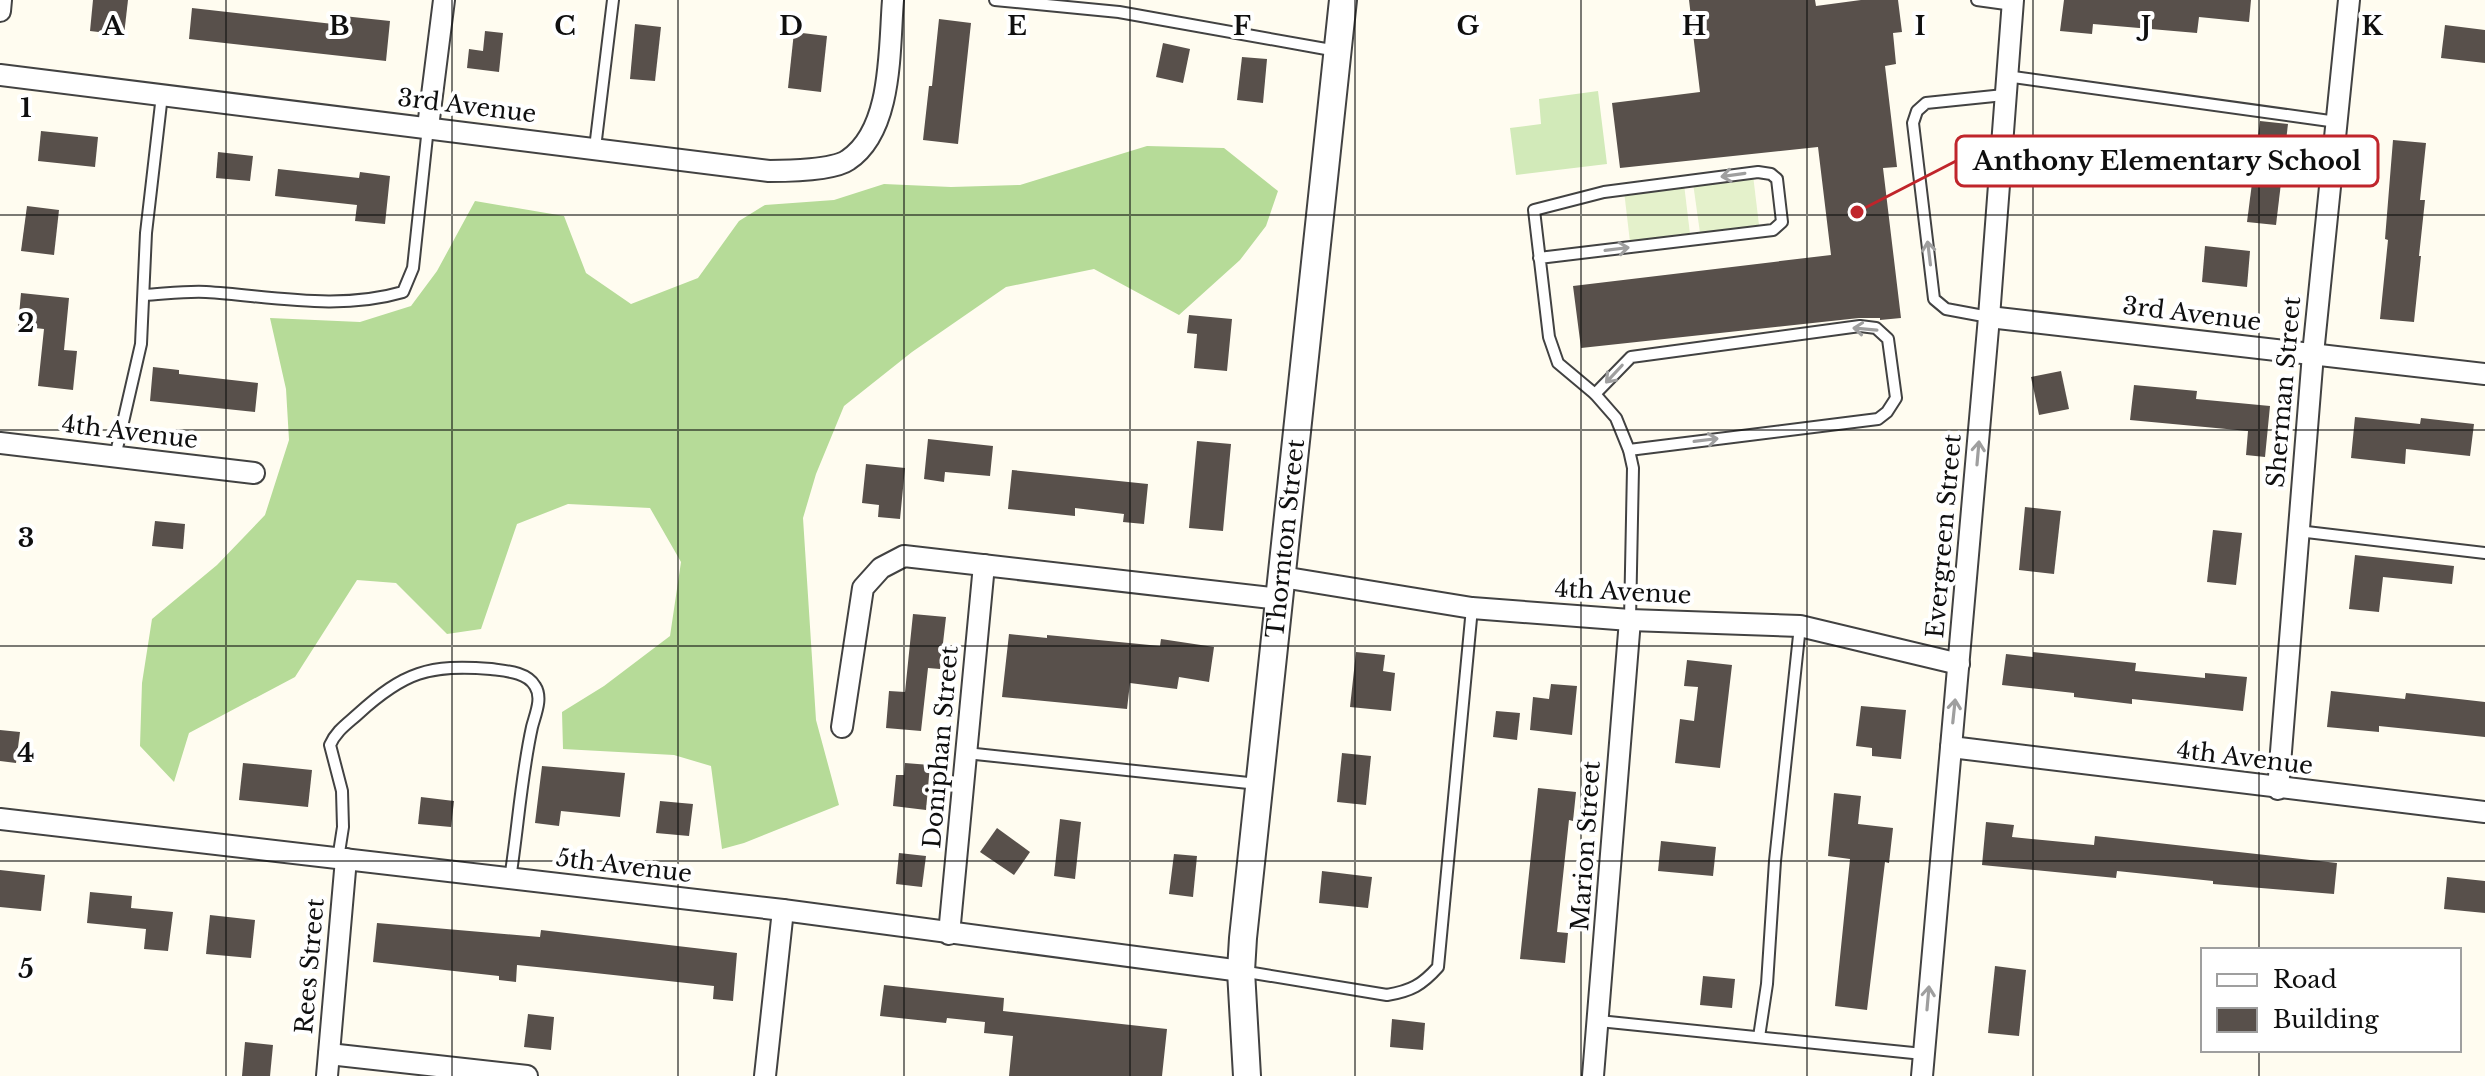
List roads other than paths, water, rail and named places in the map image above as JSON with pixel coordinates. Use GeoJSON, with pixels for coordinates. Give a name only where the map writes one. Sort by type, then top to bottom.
{"type":"FeatureCollection","features":[{"type":"Feature","properties":{"kind":"street"},"geometry":{"type":"LineString","coordinates":[[0,11],[1,0]]}},
{"type":"Feature","properties":{"kind":"street"},"geometry":{"type":"LineString","coordinates":[[428,127],[444,0]]}},
{"type":"Feature","properties":{"kind":"street","name":"3rd Avenue"},"geometry":{"type":"LineString","coordinates":[[0,75],[769,171],[800,170],[846,161],[871,137],[885,93],[893,0]]}},
{"type":"Feature","properties":{"kind":"street","name":"Thornton Street"},"geometry":{"type":"LineString","coordinates":[[1247,1076],[1241,971],[1343,0]]}},
{"type":"Feature","properties":{"kind":"street","name":"Sherman Street"},"geometry":{"type":"LineString","coordinates":[[2278,789],[2313,354],[2349,0]]}},
{"type":"Feature","properties":{"kind":"street","name":"Evergreen Street"},"geometry":{"type":"LineString","coordinates":[[1922,1076],[1989,317],[2013,3]]}},
{"type":"Feature","properties":{"kind":"street","name":"3rd Avenue"},"geometry":{"type":"LineString","coordinates":[[1989,317],[2485,374]]}},
{"type":"Feature","properties":{"kind":"street","name":"4th Avenue"},"geometry":{"type":"LineString","coordinates":[[0,443],[254,473]]}},
{"type":"Feature","properties":{"kind":"street","name":"4th Avenue"},"geometry":{"type":"LineString","coordinates":[[842,727],[863,588],[881,568],[904,556],[1281,588],[1472,608],[1630,620],[1800,626],[1959,664]]}},
{"type":"Feature","properties":{"kind":"street","name":"Doniphan Street"},"geometry":{"type":"LineString","coordinates":[[949,934],[984,565]]}},
{"type":"Feature","properties":{"kind":"street","name":"Marion Street"},"geometry":{"type":"LineString","coordinates":[[1593,1076],[1630,620]]}},
{"type":"Feature","properties":{"kind":"street","name":"4th Avenue"},"geometry":{"type":"LineString","coordinates":[[1951,747],[2485,812]]}},
{"type":"Feature","properties":{"kind":"street","name":"5th Avenue"},"geometry":{"type":"LineString","coordinates":[[0,819],[783,910],[1241,971]]}},
{"type":"Feature","properties":{"kind":"street","name":"Rees Street"},"geometry":{"type":"LineString","coordinates":[[327,1076],[342,859]]}},
{"type":"Feature","properties":{"kind":"street"},"geometry":{"type":"LineString","coordinates":[[765,1076],[783,910]]}},
{"type":"Feature","properties":{"kind":"street"},"geometry":{"type":"LineString","coordinates":[[329,1054],[527,1076]]}},
{"type":"Feature","properties":{"kind":"lane"},"geometry":{"type":"LineString","coordinates":[[595,148],[613,0]]}},
{"type":"Feature","properties":{"kind":"lane"},"geometry":{"type":"LineString","coordinates":[[995,0],[1119,12],[1338,51]]}},
{"type":"Feature","properties":{"kind":"lane"},"geometry":{"type":"LineString","coordinates":[[1977,0],[2013,3]]}},
{"type":"Feature","properties":{"kind":"lane"},"geometry":{"type":"LineString","coordinates":[[1989,317],[1946,309],[1934,299],[1913,123],[1917,111],[1926,103],[2005,85],[2337,122]]}},
{"type":"Feature","properties":{"kind":"lane"},"geometry":{"type":"LineString","coordinates":[[115,457],[141,344],[146,233],[162,95]]}},
{"type":"Feature","properties":{"kind":"lane"},"geometry":{"type":"LineString","coordinates":[[144,295],[201,292],[335,303],[379,300],[403,292],[415,254],[428,127]]}},
{"type":"Feature","properties":{"kind":"lane"},"geometry":{"type":"LineString","coordinates":[[1539,258],[1773,230],[1782,222],[1777,179],[1771,174],[1758,172],[1604,192],[1534,210],[1539,258],[1552,349],[1558,363],[1595,394],[1616,418],[1629,450],[1633,468],[1630,620]]}},
{"type":"Feature","properties":{"kind":"lane"},"geometry":{"type":"LineString","coordinates":[[1595,394],[1631,357],[1860,326],[1876,328],[1888,339],[1896,398],[1878,419],[1629,450]]}},
{"type":"Feature","properties":{"kind":"lane"},"geometry":{"type":"LineString","coordinates":[[2298,531],[2485,553]]}},
{"type":"Feature","properties":{"kind":"lane"},"geometry":{"type":"LineString","coordinates":[[1241,971],[1387,995],[1410,991],[1423,984],[1438,967],[1472,608]]}},
{"type":"Feature","properties":{"kind":"lane"},"geometry":{"type":"LineString","coordinates":[[1759,1037],[1767,984],[1775,861],[1800,626]]}},
{"type":"Feature","properties":{"kind":"lane"},"geometry":{"type":"LineString","coordinates":[[342,859],[342,791],[330,745],[336,732],[396,682],[421,673],[465,667],[507,671],[527,677],[537,688],[538,703],[525,762],[510,879]]}},
{"type":"Feature","properties":{"kind":"lane"},"geometry":{"type":"LineString","coordinates":[[966,753],[1260,785]]}},
{"type":"Feature","properties":{"kind":"lane"},"geometry":{"type":"LineString","coordinates":[[1599,1021],[1923,1054]]}},
{"type":"Feature","properties":{"kind":"place","name":"Anthony Elementary School"},"geometry":{"type":"Point","coordinates":[1857,212]}}]}
